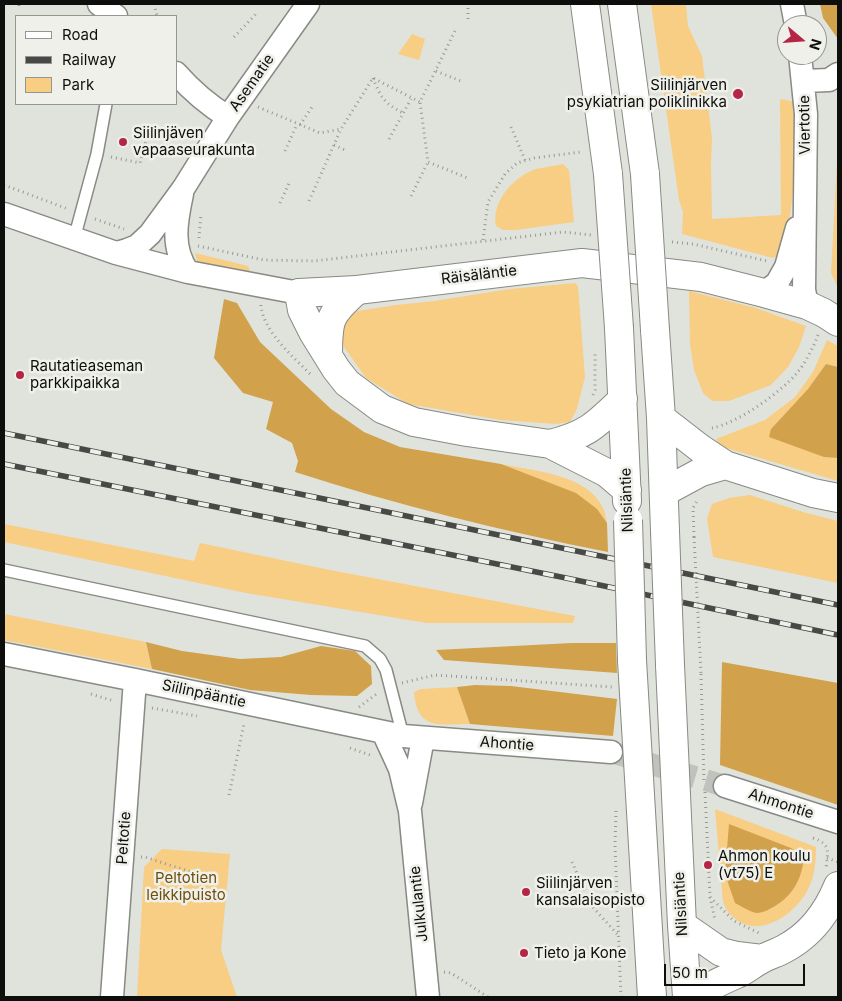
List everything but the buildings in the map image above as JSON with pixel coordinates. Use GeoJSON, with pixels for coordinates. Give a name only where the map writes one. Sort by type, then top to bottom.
{"type":"FeatureCollection","features":[{"type":"Feature","properties":{"kind":"main road","name":"Nilsiäntie"},"geometry":{"type":"LineString","coordinates":[[585,4],[608,174],[619,328],[627,490],[632,660],[650,996]]}},
{"type":"Feature","properties":{"kind":"main road","name":"Nilsiäntie"},"geometry":{"type":"LineString","coordinates":[[622,4],[645,174],[661,418],[670,665],[687,997]]}},
{"type":"Feature","properties":{"kind":"main road","name":"Räisäläntie"},"geometry":{"type":"LineString","coordinates":[[299,293],[357,290],[582,263],[701,278],[764,293],[823,313]]}},
{"type":"Feature","properties":{"kind":"main road"},"geometry":{"type":"LineString","coordinates":[[328,356],[328,335],[331,319],[337,307],[357,290]]}},
{"type":"Feature","properties":{"kind":"main road"},"geometry":{"type":"LineString","coordinates":[[299,293],[302,310],[313,332],[347,383],[364,397],[398,417],[414,422],[550,444],[607,473],[627,490]]}},
{"type":"Feature","properties":{"kind":"main road"},"geometry":{"type":"LineString","coordinates":[[550,444],[571,439],[590,430],[623,400]]}},
{"type":"Feature","properties":{"kind":"main road"},"geometry":{"type":"LineString","coordinates":[[661,418],[725,465],[813,493],[838,498]]}},
{"type":"Feature","properties":{"kind":"main road"},"geometry":{"type":"LineString","coordinates":[[664,492],[701,472],[725,465]]}},
{"type":"Feature","properties":{"kind":"main road"},"geometry":{"type":"LineString","coordinates":[[682,925],[720,952],[737,956],[762,945],[790,946],[812,929],[825,913],[832,879]]}},
{"type":"Feature","properties":{"kind":"main road"},"geometry":{"type":"LineString","coordinates":[[695,997],[709,986],[740,972],[762,945]]}},
{"type":"Feature","properties":{"kind":"street"},"geometry":{"type":"LineString","coordinates":[[99,4],[115,15]]}},
{"type":"Feature","properties":{"kind":"street","name":"Asematie"},"geometry":{"type":"LineString","coordinates":[[116,253],[137,246],[150,234],[183,189],[228,117],[308,4]]}},
{"type":"Feature","properties":{"kind":"street","name":"Viertotie"},"geometry":{"type":"LineString","coordinates":[[802,65],[806,114],[804,290],[823,313]]}},
{"type":"Feature","properties":{"kind":"street"},"geometry":{"type":"LineString","coordinates":[[804,81],[830,80],[838,74]]}},
{"type":"Feature","properties":{"kind":"street"},"geometry":{"type":"LineString","coordinates":[[178,75],[194,93],[212,108],[228,117]]}},
{"type":"Feature","properties":{"kind":"street","name":"Asematie"},"geometry":{"type":"LineString","coordinates":[[183,189],[178,215],[176,242],[178,257],[188,272]]}},
{"type":"Feature","properties":{"kind":"street","name":"Viertotie"},"geometry":{"type":"LineString","coordinates":[[764,293],[777,283],[786,267],[806,195]]}},
{"type":"Feature","properties":{"kind":"street"},"geometry":{"type":"LineString","coordinates":[[4,214],[116,253]]}},
{"type":"Feature","properties":{"kind":"street","name":"Räisäläntie"},"geometry":{"type":"LineString","coordinates":[[116,253],[188,272],[299,293]]}},
{"type":"Feature","properties":{"kind":"street","name":"Siilinpääntie"},"geometry":{"type":"LineString","coordinates":[[4,654],[135,680],[349,736],[403,735]]}},
{"type":"Feature","properties":{"kind":"street","name":"Peltotie"},"geometry":{"type":"LineString","coordinates":[[112,997],[135,680]]}},
{"type":"Feature","properties":{"kind":"street","name":"Ahontie"},"geometry":{"type":"LineString","coordinates":[[403,735],[611,752]]}},
{"type":"Feature","properties":{"kind":"street","name":"Julkulantie"},"geometry":{"type":"LineString","coordinates":[[403,735],[400,769],[410,811]]}},
{"type":"Feature","properties":{"kind":"street","name":"Julkulantie"},"geometry":{"type":"LineString","coordinates":[[403,735],[428,997]]}},
{"type":"Feature","properties":{"kind":"street","name":"Ahmontie"},"geometry":{"type":"LineString","coordinates":[[725,786],[838,822]]}},
{"type":"Feature","properties":{"kind":"lane"},"geometry":{"type":"LineString","coordinates":[[74,239],[97,154],[106,105]]}},
{"type":"Feature","properties":{"kind":"lane"},"geometry":{"type":"LineString","coordinates":[[4,570],[365,646],[380,659],[386,670],[392,686],[403,735]]}},
{"type":"Feature","properties":{"kind":"path"},"geometry":{"type":"LineString","coordinates":[[468,4],[468,19]]}},
{"type":"Feature","properties":{"kind":"path"},"geometry":{"type":"LineString","coordinates":[[234,37],[256,14]]}},
{"type":"Feature","properties":{"kind":"path"},"geometry":{"type":"LineString","coordinates":[[411,196],[428,162],[420,102],[455,31]]}},
{"type":"Feature","properties":{"kind":"path"},"geometry":{"type":"LineString","coordinates":[[436,70],[463,82]]}},
{"type":"Feature","properties":{"kind":"path"},"geometry":{"type":"LineString","coordinates":[[373,78],[420,102]]}},
{"type":"Feature","properties":{"kind":"path"},"geometry":{"type":"LineString","coordinates":[[373,78],[380,96],[389,105],[403,113]]}},
{"type":"Feature","properties":{"kind":"path"},"geometry":{"type":"LineString","coordinates":[[309,202],[341,129],[373,78]]}},
{"type":"Feature","properties":{"kind":"path"},"geometry":{"type":"LineString","coordinates":[[389,139],[411,99]]}},
{"type":"Feature","properties":{"kind":"path"},"geometry":{"type":"LineString","coordinates":[[255,105],[320,133],[341,129]]}},
{"type":"Feature","properties":{"kind":"path"},"geometry":{"type":"LineString","coordinates":[[285,151],[299,124],[312,107]]}},
{"type":"Feature","properties":{"kind":"path"},"geometry":{"type":"LineString","coordinates":[[511,127],[525,160]]}},
{"type":"Feature","properties":{"kind":"path"},"geometry":{"type":"LineString","coordinates":[[97,154],[140,163],[148,130]]}},
{"type":"Feature","properties":{"kind":"path"},"geometry":{"type":"LineString","coordinates":[[334,145],[345,150]]}},
{"type":"Feature","properties":{"kind":"path"},"geometry":{"type":"LineString","coordinates":[[227,148],[243,156]]}},
{"type":"Feature","properties":{"kind":"path"},"geometry":{"type":"LineString","coordinates":[[483,240],[488,202],[505,174],[517,163],[534,158],[582,152]]}},
{"type":"Feature","properties":{"kind":"path"},"geometry":{"type":"LineString","coordinates":[[428,162],[470,179]]}},
{"type":"Feature","properties":{"kind":"path"},"geometry":{"type":"LineString","coordinates":[[280,202],[290,181]]}},
{"type":"Feature","properties":{"kind":"path"},"geometry":{"type":"LineString","coordinates":[[4,184],[122,229],[150,234]]}},
{"type":"Feature","properties":{"kind":"path"},"geometry":{"type":"LineString","coordinates":[[176,242],[264,260],[314,260],[563,232],[600,235]]}},
{"type":"Feature","properties":{"kind":"path"},"geometry":{"type":"LineString","coordinates":[[665,241],[693,244],[786,267]]}},
{"type":"Feature","properties":{"kind":"path"},"geometry":{"type":"LineString","coordinates":[[704,430],[722,426],[751,411],[797,373],[813,349],[822,327],[823,313]]}},
{"type":"Feature","properties":{"kind":"path"},"geometry":{"type":"LineString","coordinates":[[694,536],[710,897],[713,915],[722,932],[720,952]]}},
{"type":"Feature","properties":{"kind":"path"},"geometry":{"type":"LineString","coordinates":[[349,736],[353,713],[376,695],[392,686],[435,675],[620,688]]}},
{"type":"Feature","properties":{"kind":"path"},"geometry":{"type":"LineString","coordinates":[[229,795],[244,724]]}},
{"type":"Feature","properties":{"kind":"path"},"geometry":{"type":"LineString","coordinates":[[809,836],[824,842],[828,849],[827,858],[832,879]]}},
{"type":"Feature","properties":{"kind":"path"},"geometry":{"type":"LineString","coordinates":[[123,858],[145,857],[191,872]]}},
{"type":"Feature","properties":{"kind":"path"},"geometry":{"type":"LineString","coordinates":[[827,858],[838,862]]}},
{"type":"Feature","properties":{"kind":"path"},"geometry":{"type":"LineString","coordinates":[[572,862],[591,905],[618,935]]}},
{"type":"Feature","properties":{"kind":"path"},"geometry":{"type":"LineString","coordinates":[[710,897],[762,945]]}},
{"type":"Feature","properties":{"kind":"path"},"geometry":{"type":"LineString","coordinates":[[426,970],[451,973],[488,997]]}},
{"type":"Feature","properties":{"kind":"path"},"geometry":{"type":"LineString","coordinates":[[617,997],[621,993]]}},
{"type":"Feature","properties":{"kind":"green space"},"geometry":{"type":"Polygon","coordinates":[[[651,4],[686,4],[688,26],[702,56],[712,138],[712,219],[781,215],[780,99],[796,102],[794,179],[790,217],[781,254],[773,258],[682,234],[683,212],[679,200],[651,4]]]}},
{"type":"Feature","properties":{"kind":"green space"},"geometry":{"type":"Polygon","coordinates":[[[412,34],[425,39],[419,60],[398,54],[412,34]]]}},
{"type":"Feature","properties":{"kind":"green space"},"geometry":{"type":"Polygon","coordinates":[[[838,143],[838,288],[831,273],[838,143]]]}},
{"type":"Feature","properties":{"kind":"green space"},"geometry":{"type":"Polygon","coordinates":[[[563,164],[569,170],[574,222],[516,230],[503,230],[496,226],[497,208],[512,184],[528,172],[563,164]]]}},
{"type":"Feature","properties":{"kind":"green space"},"geometry":{"type":"Polygon","coordinates":[[[195,253],[248,266],[252,276],[208,267],[197,261],[195,253]]]}},
{"type":"Feature","properties":{"kind":"green space"},"geometry":{"type":"Polygon","coordinates":[[[575,283],[578,286],[585,377],[577,409],[570,422],[556,424],[501,420],[408,404],[366,378],[344,347],[341,337],[344,324],[357,311],[510,289],[575,283]]]}},
{"type":"Feature","properties":{"kind":"green space"},"geometry":{"type":"Polygon","coordinates":[[[689,291],[756,308],[806,326],[799,347],[788,367],[771,385],[729,401],[712,401],[703,393],[694,370],[690,344],[689,291]]]}},
{"type":"Feature","properties":{"kind":"green space"},"geometry":{"type":"Polygon","coordinates":[[[827,340],[838,346],[838,367],[826,364],[808,389],[771,429],[824,457],[838,458],[838,481],[719,446],[716,439],[765,420],[795,397],[813,372],[827,340]]]}},
{"type":"Feature","properties":{"kind":"green space"},"geometry":{"type":"Polygon","coordinates":[[[501,464],[543,472],[573,481],[596,497],[603,508],[607,523],[597,509],[501,464]]]}},
{"type":"Feature","properties":{"kind":"green space"},"geometry":{"type":"Polygon","coordinates":[[[750,495],[838,521],[838,583],[713,557],[707,519],[712,504],[729,498],[750,495]]]}},
{"type":"Feature","properties":{"kind":"green space"},"geometry":{"type":"Polygon","coordinates":[[[4,524],[194,561],[200,543],[330,570],[575,616],[573,623],[427,623],[246,593],[4,542],[4,524]]]}},
{"type":"Feature","properties":{"kind":"green space"},"geometry":{"type":"Polygon","coordinates":[[[4,614],[146,642],[152,669],[4,640],[4,614]]]}},
{"type":"Feature","properties":{"kind":"green space"},"geometry":{"type":"Polygon","coordinates":[[[457,687],[470,724],[439,724],[425,719],[416,705],[414,692],[421,689],[457,687]]]}},
{"type":"Feature","properties":{"kind":"green space"},"geometry":{"type":"Polygon","coordinates":[[[715,809],[816,847],[813,876],[805,895],[787,914],[776,921],[765,925],[753,926],[741,923],[726,909],[723,902],[715,809]]]}},
{"type":"Feature","properties":{"kind":"green space","name":"Peltotien leikkipuisto"},"geometry":{"type":"Polygon","coordinates":[[[162,849],[230,854],[221,950],[237,997],[137,997],[144,867],[162,849]]]}},
{"type":"Feature","properties":{"kind":"shaded area"},"geometry":{"type":"Polygon","coordinates":[[[820,4],[838,4],[838,39],[827,24],[827,15],[822,15],[820,4]]]}},
{"type":"Feature","properties":{"kind":"shaded area"},"geometry":{"type":"Polygon","coordinates":[[[224,299],[237,303],[260,342],[331,409],[364,432],[400,447],[501,464],[576,493],[597,509],[607,523],[608,552],[450,516],[295,472],[298,461],[292,443],[266,429],[273,402],[243,393],[214,358],[224,299]]]}},
{"type":"Feature","properties":{"kind":"shaded area"},"geometry":{"type":"Polygon","coordinates":[[[826,364],[838,367],[838,458],[824,457],[769,437],[771,429],[808,389],[826,364]]]}},
{"type":"Feature","properties":{"kind":"shaded area"},"geometry":{"type":"Polygon","coordinates":[[[146,642],[182,651],[240,659],[281,657],[321,646],[355,651],[371,666],[372,684],[357,696],[311,695],[250,690],[152,669],[146,642]]]}},
{"type":"Feature","properties":{"kind":"shaded area"},"geometry":{"type":"Polygon","coordinates":[[[572,643],[616,643],[617,673],[444,660],[436,650],[572,643]]]}},
{"type":"Feature","properties":{"kind":"shaded area"},"geometry":{"type":"Polygon","coordinates":[[[722,662],[838,683],[838,805],[720,765],[722,662]]]}},
{"type":"Feature","properties":{"kind":"shaded area"},"geometry":{"type":"Polygon","coordinates":[[[475,685],[511,686],[617,699],[613,736],[470,724],[457,687],[475,685]]]}},
{"type":"Feature","properties":{"kind":"shaded area"},"geometry":{"type":"Polygon","coordinates":[[[729,824],[791,848],[804,855],[802,870],[792,891],[782,902],[766,911],[754,912],[735,903],[725,874],[729,824]]]}},
{"type":"Feature","properties":{"kind":"tunnel"},"geometry":{"type":"LineString","coordinates":[[611,752],[725,786]]}},
{"type":"Feature","properties":{"kind":"railway"},"geometry":{"type":"LineString","coordinates":[[4,433],[838,605]]}},
{"type":"Feature","properties":{"kind":"railway"},"geometry":{"type":"LineString","coordinates":[[4,464],[838,635]]}},
{"type":"Feature","properties":{"kind":"place","name":"Siilinjärven psykiatrian poliklinikka"},"geometry":{"type":"Point","coordinates":[738,94]}},
{"type":"Feature","properties":{"kind":"place","name":"Siilinjäven vapaaseurakunta"},"geometry":{"type":"Point","coordinates":[123,142]}},
{"type":"Feature","properties":{"kind":"place","name":"Rautatieaseman parkkipaikka"},"geometry":{"type":"Point","coordinates":[20,375]}},
{"type":"Feature","properties":{"kind":"place","name":"Ahmon koulu (vt75) E"},"geometry":{"type":"Point","coordinates":[708,865]}},
{"type":"Feature","properties":{"kind":"place","name":"Siilinjärven kansalaisopisto"},"geometry":{"type":"Point","coordinates":[526,892]}},
{"type":"Feature","properties":{"kind":"place","name":"Tieto ja Kone"},"geometry":{"type":"Point","coordinates":[524,953]}}]}
